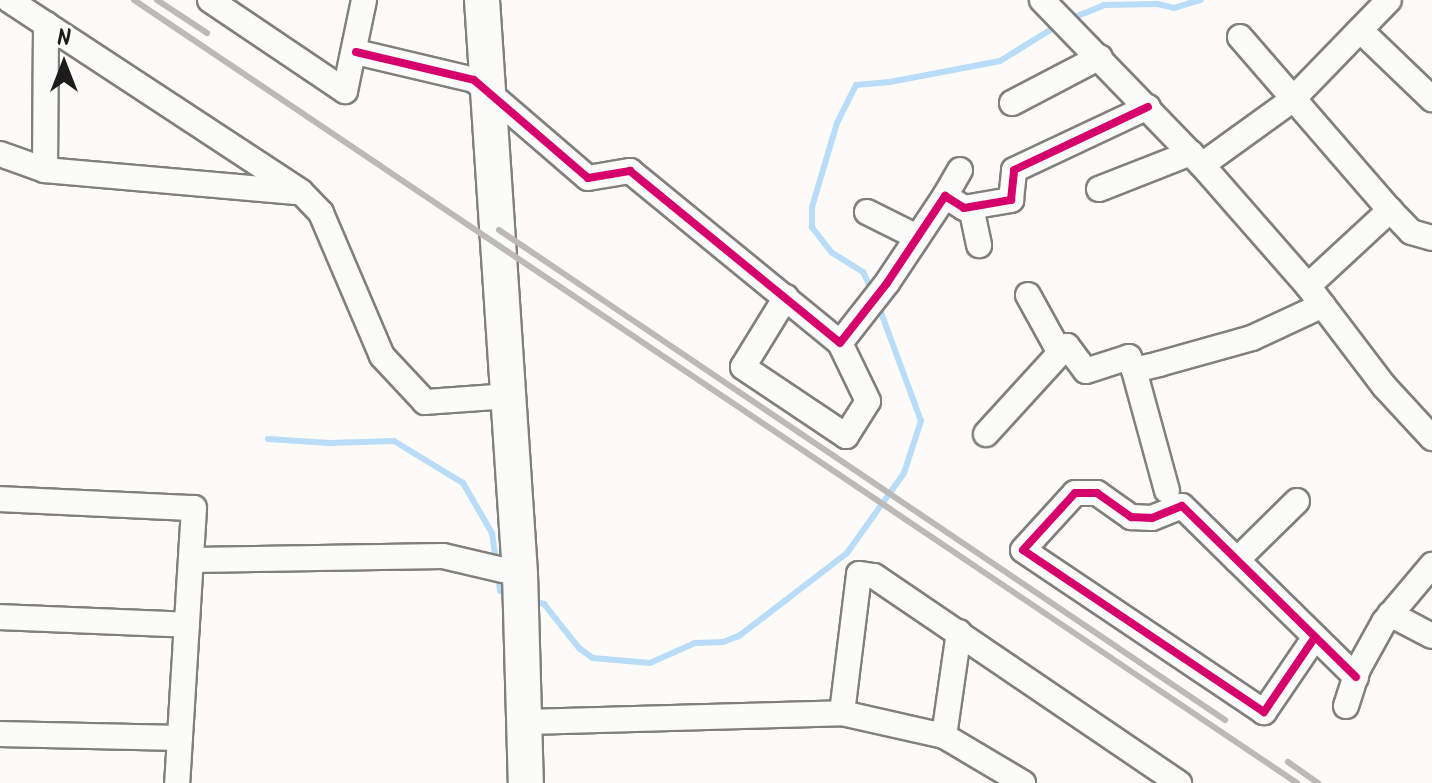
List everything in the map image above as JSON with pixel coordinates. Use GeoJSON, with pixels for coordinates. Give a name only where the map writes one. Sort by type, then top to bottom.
{"type":"FeatureCollection","features":[{"type":"Feature","properties":{"kind":"street"},"geometry":{"type":"LineString","coordinates":[[9,0],[301,192],[321,213],[382,356],[425,402],[508,396]]}},
{"type":"Feature","properties":{"kind":"street"},"geometry":{"type":"LineString","coordinates":[[210,0],[345,91],[356,52],[364,0]]}},
{"type":"Feature","properties":{"kind":"street"},"geometry":{"type":"LineString","coordinates":[[482,0],[520,574],[527,722],[526,783]]}},
{"type":"Feature","properties":{"kind":"street"},"geometry":{"type":"LineString","coordinates":[[1099,189],[1196,159],[1292,100],[1389,0]]}},
{"type":"Feature","properties":{"kind":"street"},"geometry":{"type":"LineString","coordinates":[[1056,4],[1316,296],[1384,386],[1432,438]]}},
{"type":"Feature","properties":{"kind":"street"},"geometry":{"type":"LineString","coordinates":[[45,170],[46,24]]}},
{"type":"Feature","properties":{"kind":"street"},"geometry":{"type":"LineString","coordinates":[[1360,30],[1432,99]]}},
{"type":"Feature","properties":{"kind":"street"},"geometry":{"type":"LineString","coordinates":[[1240,37],[1292,100],[1411,232],[1432,238]]}},
{"type":"Feature","properties":{"kind":"street"},"geometry":{"type":"LineString","coordinates":[[356,52],[474,80],[588,178],[630,171],[786,297],[840,343],[868,401],[846,436],[743,367],[786,297]]}},
{"type":"Feature","properties":{"kind":"street"},"geometry":{"type":"LineString","coordinates":[[1012,103],[1100,57]]}},
{"type":"Feature","properties":{"kind":"street"},"geometry":{"type":"LineString","coordinates":[[945,196],[964,208],[1011,200],[1014,170],[1148,107]]}},
{"type":"Feature","properties":{"kind":"street"},"geometry":{"type":"LineString","coordinates":[[0,154],[45,170],[301,192]]}},
{"type":"Feature","properties":{"kind":"street"},"geometry":{"type":"LineString","coordinates":[[840,343],[917,237],[960,170]]}},
{"type":"Feature","properties":{"kind":"street"},"geometry":{"type":"LineString","coordinates":[[971,207],[979,245]]}},
{"type":"Feature","properties":{"kind":"street"},"geometry":{"type":"LineString","coordinates":[[1134,370],[1252,338],[1316,296],[1390,210]]}},
{"type":"Feature","properties":{"kind":"street"},"geometry":{"type":"LineString","coordinates":[[867,212],[917,237]]}},
{"type":"Feature","properties":{"kind":"street"},"geometry":{"type":"LineString","coordinates":[[1028,295],[1060,353]]}},
{"type":"Feature","properties":{"kind":"street"},"geometry":{"type":"LineString","coordinates":[[986,434],[1067,346],[1086,371],[1129,357],[1167,491]]}},
{"type":"Feature","properties":{"kind":"street"},"geometry":{"type":"LineString","coordinates":[[1315,637],[1264,712],[1023,550],[1075,493],[1097,493],[1131,517],[1152,518],[1182,506],[1356,677]]}},
{"type":"Feature","properties":{"kind":"street"},"geometry":{"type":"LineString","coordinates":[[0,499],[194,508],[177,783]]}},
{"type":"Feature","properties":{"kind":"street"},"geometry":{"type":"LineString","coordinates":[[1237,560],[1297,501]]}},
{"type":"Feature","properties":{"kind":"street"},"geometry":{"type":"LineString","coordinates":[[193,560],[443,556],[520,574]]}},
{"type":"Feature","properties":{"kind":"street"},"geometry":{"type":"LineString","coordinates":[[1346,706],[1356,677],[1390,614],[1432,565]]}},
{"type":"Feature","properties":{"kind":"street"},"geometry":{"type":"LineString","coordinates":[[842,713],[859,574],[874,576],[1179,783]]}},
{"type":"Feature","properties":{"kind":"street"},"geometry":{"type":"LineString","coordinates":[[1390,614],[1432,636]]}},
{"type":"Feature","properties":{"kind":"street"},"geometry":{"type":"LineString","coordinates":[[0,617],[187,625]]}},
{"type":"Feature","properties":{"kind":"street"},"geometry":{"type":"LineString","coordinates":[[944,736],[959,632]]}},
{"type":"Feature","properties":{"kind":"street"},"geometry":{"type":"LineString","coordinates":[[527,722],[842,713],[944,736],[1023,783]]}},
{"type":"Feature","properties":{"kind":"street"},"geometry":{"type":"LineString","coordinates":[[0,734],[180,738]]}},
{"type":"Feature","properties":{"kind":"waterway"},"geometry":{"type":"LineString","coordinates":[[1070,19],[1104,5],[1158,4],[1174,8],[1201,0]]}},
{"type":"Feature","properties":{"kind":"waterway"},"geometry":{"type":"LineString","coordinates":[[872,291],[863,272],[832,253],[812,227],[812,207],[837,123],[856,85],[890,82],[1000,61],[1060,24]]}},
{"type":"Feature","properties":{"kind":"waterway"},"geometry":{"type":"LineString","coordinates":[[531,600],[544,604],[579,648],[593,658],[650,663],[695,643],[723,642],[739,636],[847,553],[904,473],[921,421],[878,304]]}},
{"type":"Feature","properties":{"kind":"waterway"},"geometry":{"type":"LineString","coordinates":[[268,439],[330,443],[394,441],[463,483],[492,533],[496,561]]}},
{"type":"Feature","properties":{"kind":"waterway"},"geometry":{"type":"LineString","coordinates":[[498,576],[500,591],[509,594]]}},
{"type":"Feature","properties":{"kind":"railway"},"geometry":{"type":"LineString","coordinates":[[134,0],[1297,783]]}},
{"type":"Feature","properties":{"kind":"railway"},"geometry":{"type":"LineString","coordinates":[[157,0],[207,33]]}},
{"type":"Feature","properties":{"kind":"railway"},"geometry":{"type":"LineString","coordinates":[[499,230],[1225,720]]}},
{"type":"Feature","properties":{"kind":"railway"},"geometry":{"type":"LineString","coordinates":[[1288,762],[1318,783]]}},
{"type":"Feature","properties":{"kind":"cycle path"},"geometry":{"type":"LineString","coordinates":[[356,52],[474,80],[588,178],[630,171],[840,343],[887,283],[945,196],[964,208],[1011,200],[1014,170],[1148,107]]}},
{"type":"Feature","properties":{"kind":"cycle path"},"geometry":{"type":"LineString","coordinates":[[1315,637],[1264,712],[1023,550],[1075,493],[1097,493],[1131,517],[1152,518],[1182,506],[1356,677]]}}]}
